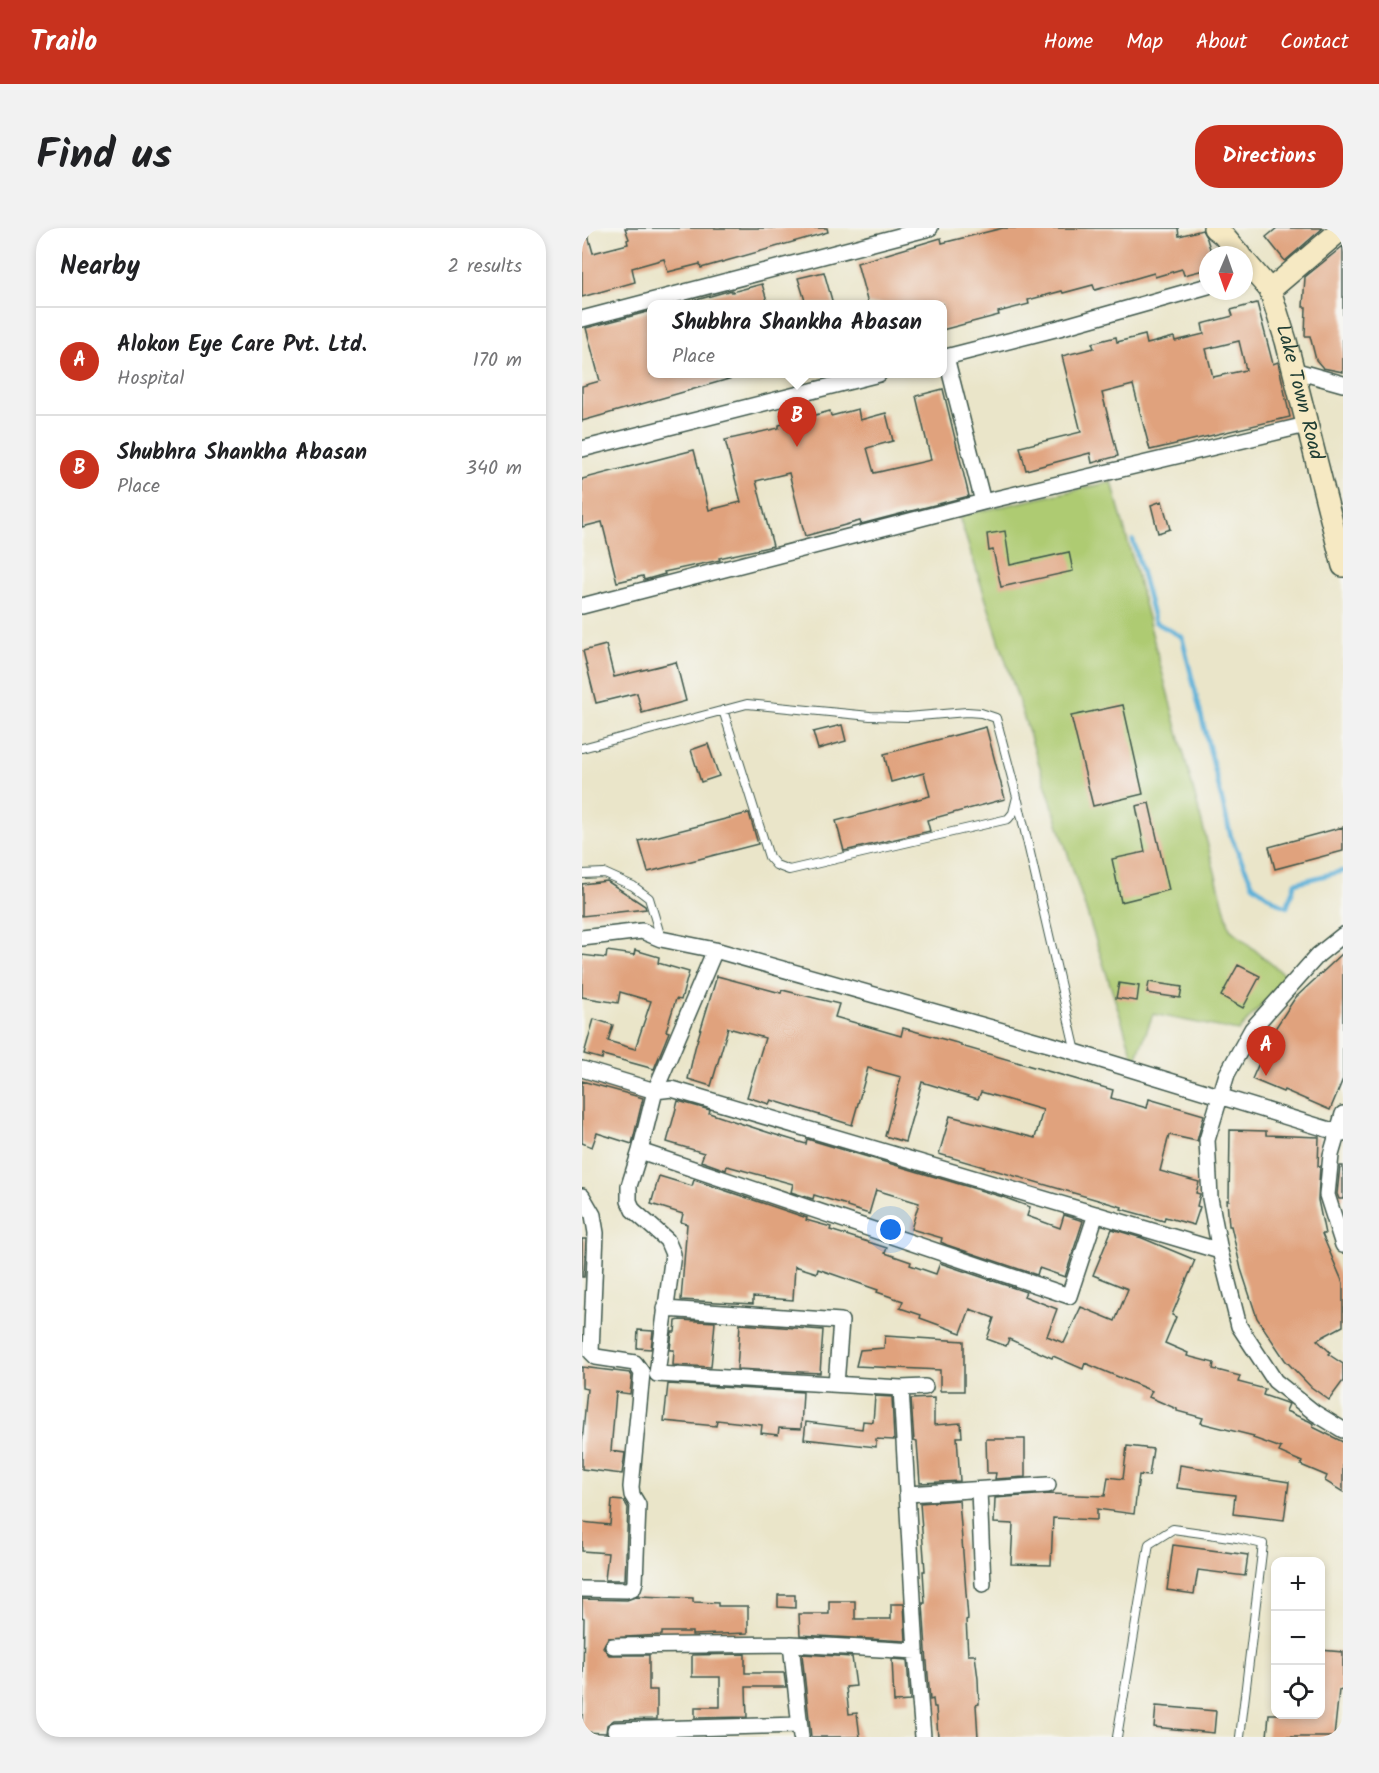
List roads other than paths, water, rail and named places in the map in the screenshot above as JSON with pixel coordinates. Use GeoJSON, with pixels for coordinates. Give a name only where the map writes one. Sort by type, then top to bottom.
{"type":"FeatureCollection","features":[{"type":"Feature","properties":{"kind":"street"},"geometry":{"type":"LineString","coordinates":[[655,300],[930,228]]}},
{"type":"Feature","properties":{"kind":"street","name":"Lake Town Road"},"geometry":{"type":"LineString","coordinates":[[1214,228],[1231,246]]}},
{"type":"Feature","properties":{"kind":"street"},"geometry":{"type":"LineString","coordinates":[[1270,290],[1343,228]]}},
{"type":"Feature","properties":{"kind":"street","name":"Lake Town Road"},"geometry":{"type":"LineString","coordinates":[[1253,272],[1270,290],[1286,341],[1343,567]]}},
{"type":"Feature","properties":{"kind":"street"},"geometry":{"type":"LineString","coordinates":[[947,356],[1199,289]]}},
{"type":"Feature","properties":{"kind":"street"},"geometry":{"type":"LineString","coordinates":[[582,319],[647,302]]}},
{"type":"Feature","properties":{"kind":"street"},"geometry":{"type":"LineString","coordinates":[[947,368],[982,502]]}},
{"type":"Feature","properties":{"kind":"street"},"geometry":{"type":"LineString","coordinates":[[1293,370],[1343,384]]}},
{"type":"Feature","properties":{"kind":"street"},"geometry":{"type":"LineString","coordinates":[[582,448],[863,378]]}},
{"type":"Feature","properties":{"kind":"street"},"geometry":{"type":"LineString","coordinates":[[582,606],[982,502],[1306,425]]}},
{"type":"Feature","properties":{"kind":"street"},"geometry":{"type":"LineString","coordinates":[[582,938],[642,931],[661,939],[715,950],[1076,1052],[1340,1133]]}},
{"type":"Feature","properties":{"kind":"street"},"geometry":{"type":"LineString","coordinates":[[1343,935],[1318,955],[1252,1029],[1227,1074],[1207,1140],[1210,1198],[1220,1251],[1239,1326],[1275,1381],[1315,1413],[1343,1430]]}},
{"type":"Feature","properties":{"kind":"street"},"geometry":{"type":"LineString","coordinates":[[715,950],[655,1091],[629,1186],[629,1202],[633,1210],[666,1240],[673,1254],[657,1374],[901,1388],[925,1387]]}},
{"type":"Feature","properties":{"kind":"street"},"geometry":{"type":"LineString","coordinates":[[582,1069],[655,1091],[672,1089],[1220,1251]]}},
{"type":"Feature","properties":{"kind":"street"},"geometry":{"type":"LineString","coordinates":[[1343,1114],[1340,1133],[1331,1155],[1327,1195],[1343,1245]]}},
{"type":"Feature","properties":{"kind":"street"},"geometry":{"type":"LineString","coordinates":[[640,1151],[1069,1296],[1096,1214]]}},
{"type":"Feature","properties":{"kind":"street"},"geometry":{"type":"LineString","coordinates":[[582,1196],[593,1215],[596,1233],[591,1352],[596,1357],[635,1363],[642,1372],[631,1487],[638,1505],[635,1582],[633,1588],[627,1590],[582,1589]]}},
{"type":"Feature","properties":{"kind":"street"},"geometry":{"type":"LineString","coordinates":[[665,1309],[842,1321],[836,1384]]}},
{"type":"Feature","properties":{"kind":"street"},"geometry":{"type":"LineString","coordinates":[[901,1388],[923,1737]]}},
{"type":"Feature","properties":{"kind":"street"},"geometry":{"type":"LineString","coordinates":[[908,1494],[1048,1485]]}},
{"type":"Feature","properties":{"kind":"street"},"geometry":{"type":"LineString","coordinates":[[979,1490],[983,1584]]}},
{"type":"Feature","properties":{"kind":"street"},"geometry":{"type":"LineString","coordinates":[[613,1646],[791,1644],[916,1651]]}},
{"type":"Feature","properties":{"kind":"street"},"geometry":{"type":"LineString","coordinates":[[615,1730],[800,1731],[791,1644]]}},
{"type":"Feature","properties":{"kind":"lane"},"geometry":{"type":"LineString","coordinates":[[582,748],[747,704],[870,716],[907,717],[981,712],[996,718],[1017,797],[1076,1052]]}},
{"type":"Feature","properties":{"kind":"lane"},"geometry":{"type":"LineString","coordinates":[[723,710],[769,857],[776,865],[789,870],[1008,819],[1013,813],[1017,797]]}},
{"type":"Feature","properties":{"kind":"lane"},"geometry":{"type":"LineString","coordinates":[[582,874],[603,873],[633,886],[649,898],[661,939]]}},
{"type":"Feature","properties":{"kind":"lane"},"geometry":{"type":"LineString","coordinates":[[1118,1737],[1149,1544],[1173,1529],[1263,1544],[1240,1737]]}},
{"type":"Feature","properties":{"kind":"waterway"},"geometry":{"type":"LineString","coordinates":[[1133,540],[1155,622],[1182,637],[1231,837],[1253,885],[1287,907],[1295,883],[1343,871]]}},
{"type":"Feature","properties":{"kind":"place","name":"Shubhra Shankha Abasan"},"geometry":{"type":"Point","coordinates":[797,447]}},
{"type":"Feature","properties":{"kind":"place","name":"Alokon Eye Care Pvt. Ltd."},"geometry":{"type":"Point","coordinates":[1266,1076]}}]}
